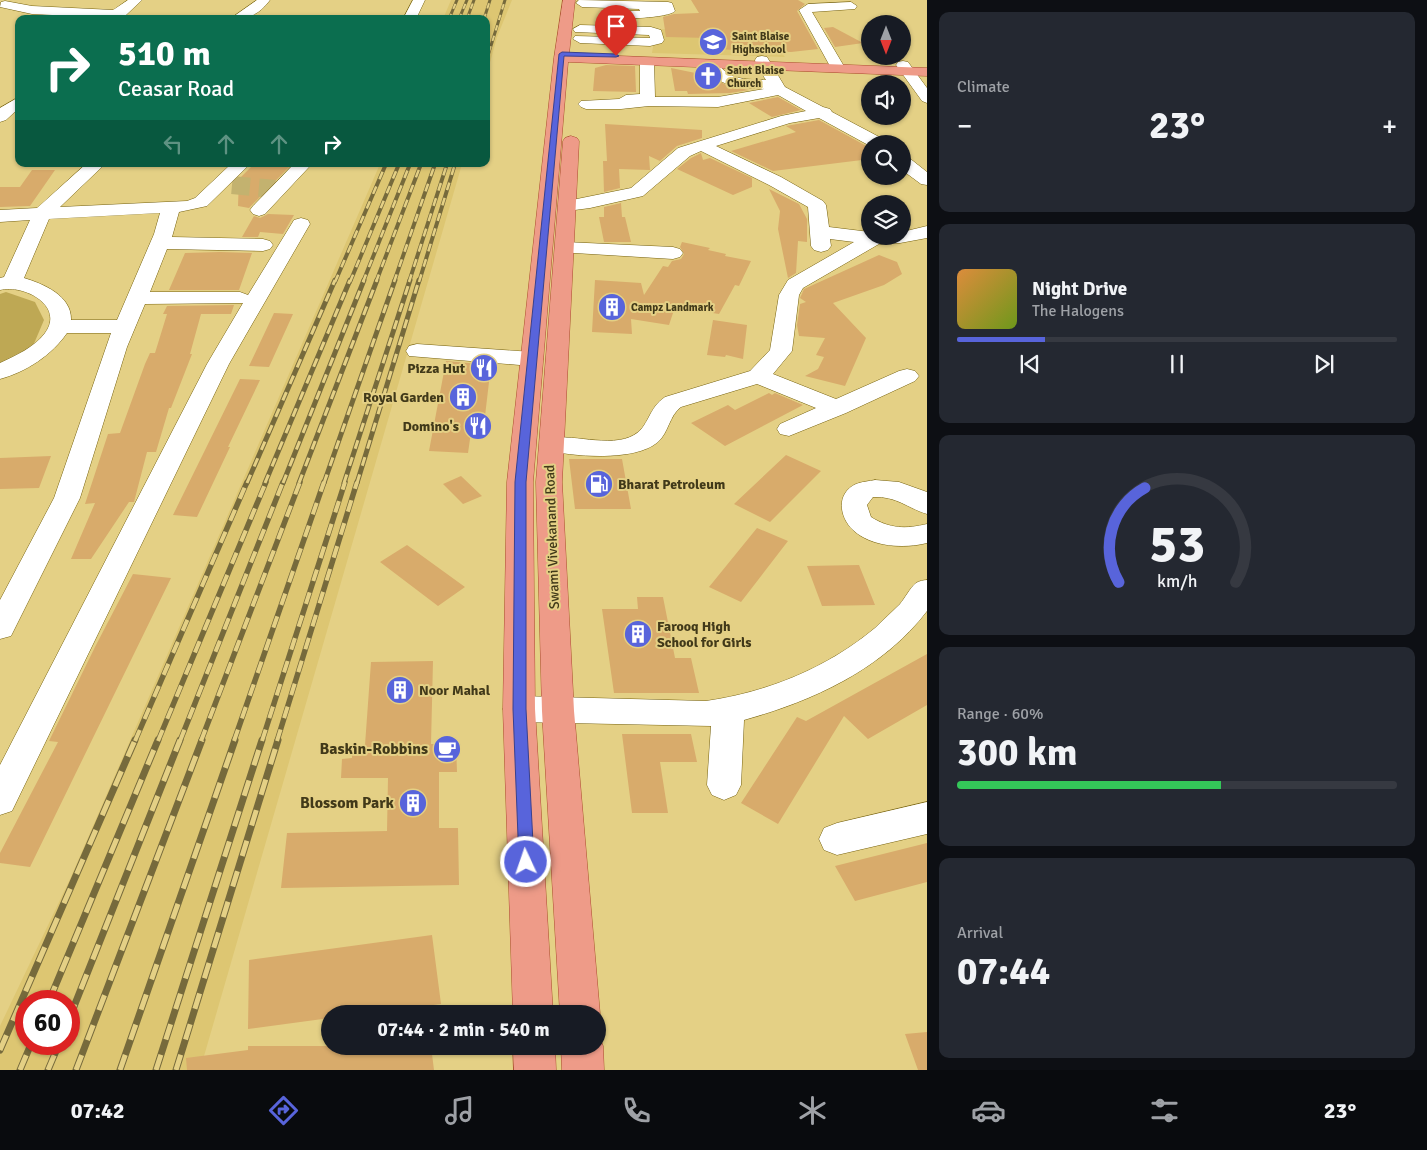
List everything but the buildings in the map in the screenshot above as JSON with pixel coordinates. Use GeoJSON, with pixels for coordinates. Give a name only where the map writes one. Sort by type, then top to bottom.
{"type":"FeatureCollection","features":[{"type":"Feature","properties":{"kind":"main road","name":"Swami Vivekanand Road"},"geometry":{"type":"LineString","coordinates":[[533,1005],[519,709],[520,482],[542,455],[564,248],[573,102],[569,0]]}},
{"type":"Feature","properties":{"kind":"main road","name":"Swami Vivekanand Road"},"geometry":{"type":"LineString","coordinates":[[571,60],[580,34],[582,5]]}},
{"type":"Feature","properties":{"kind":"main road"},"geometry":{"type":"LineString","coordinates":[[571,60],[762,63]]}},
{"type":"Feature","properties":{"kind":"main road"},"geometry":{"type":"LineString","coordinates":[[571,60],[762,63],[905,68],[927,66]]}},
{"type":"Feature","properties":{"kind":"main road"},"geometry":{"type":"LineString","coordinates":[[905,68],[927,72]]}},
{"type":"Feature","properties":{"kind":"main road","name":"Swami Vivekanand Road"},"geometry":{"type":"LineString","coordinates":[[573,102],[532,359],[542,455],[579,1005]]}},
{"type":"Feature","properties":{"kind":"main road"},"geometry":{"type":"LineString","coordinates":[[534,1055],[535,1070]]}},
{"type":"Feature","properties":{"kind":"main road"},"geometry":{"type":"LineString","coordinates":[[583,1055],[584,1070]]}},
{"type":"Feature","properties":{"kind":"street"},"geometry":{"type":"LineString","coordinates":[[2,8],[43,0]]}},
{"type":"Feature","properties":{"kind":"street"},"geometry":{"type":"LineString","coordinates":[[22,4],[117,14],[136,0]]}},
{"type":"Feature","properties":{"kind":"street"},"geometry":{"type":"LineString","coordinates":[[243,15],[256,8],[264,0]]}},
{"type":"Feature","properties":{"kind":"street"},"geometry":{"type":"LineString","coordinates":[[411,15],[419,0]]}},
{"type":"Feature","properties":{"kind":"street"},"geometry":{"type":"LineString","coordinates":[[582,5],[637,15],[645,15],[644,8],[666,12],[685,12]]}},
{"type":"Feature","properties":{"kind":"street"},"geometry":{"type":"LineString","coordinates":[[837,66],[805,10],[808,8],[851,6]]}},
{"type":"Feature","properties":{"kind":"street"},"geometry":{"type":"LineString","coordinates":[[2,8],[95,15]]}},
{"type":"Feature","properties":{"kind":"street"},"geometry":{"type":"LineString","coordinates":[[573,102],[647,98],[647,61]]}},
{"type":"Feature","properties":{"kind":"street"},"geometry":{"type":"LineString","coordinates":[[710,63],[721,77],[753,83],[778,105]]}},
{"type":"Feature","properties":{"kind":"street"},"geometry":{"type":"LineString","coordinates":[[762,63],[778,105]]}},
{"type":"Feature","properties":{"kind":"street"},"geometry":{"type":"LineString","coordinates":[[905,68],[927,98]]}},
{"type":"Feature","properties":{"kind":"street"},"geometry":{"type":"LineString","coordinates":[[712,95],[742,92],[753,83]]}},
{"type":"Feature","properties":{"kind":"street"},"geometry":{"type":"LineString","coordinates":[[573,102],[621,104],[649,101],[718,102],[739,99],[824,112],[864,135]]}},
{"type":"Feature","properties":{"kind":"street"},"geometry":{"type":"LineString","coordinates":[[739,99],[824,112]]}},
{"type":"Feature","properties":{"kind":"street"},"geometry":{"type":"LineString","coordinates":[[0,117],[8,108],[15,104]]}},
{"type":"Feature","properties":{"kind":"street"},"geometry":{"type":"LineString","coordinates":[[567,206],[590,203],[637,192],[684,152],[778,105]]}},
{"type":"Feature","properties":{"kind":"street"},"geometry":{"type":"LineString","coordinates":[[701,145],[775,181],[817,205],[820,239],[861,238]]}},
{"type":"Feature","properties":{"kind":"street"},"geometry":{"type":"LineString","coordinates":[[0,372],[46,346],[58,327],[61,318],[58,304],[49,295],[6,282],[41,215],[93,167]]}},
{"type":"Feature","properties":{"kind":"street"},"geometry":{"type":"LineString","coordinates":[[228,184],[239,167]]}},
{"type":"Feature","properties":{"kind":"street"},"geometry":{"type":"LineString","coordinates":[[0,216],[188,206],[202,202],[228,184],[248,167]]}},
{"type":"Feature","properties":{"kind":"street"},"geometry":{"type":"LineString","coordinates":[[259,210],[300,167]]}},
{"type":"Feature","properties":{"kind":"street"},"geometry":{"type":"LineString","coordinates":[[911,168],[927,180]]}},
{"type":"Feature","properties":{"kind":"street"},"geometry":{"type":"LineString","coordinates":[[0,628],[68,498],[116,347],[160,243],[169,220],[171,208]]}},
{"type":"Feature","properties":{"kind":"street"},"geometry":{"type":"LineString","coordinates":[[0,800],[218,364],[301,224]]}},
{"type":"Feature","properties":{"kind":"street"},"geometry":{"type":"LineString","coordinates":[[160,243],[263,245]]}},
{"type":"Feature","properties":{"kind":"street"},"geometry":{"type":"LineString","coordinates":[[542,455],[634,445],[650,436],[664,407],[674,402],[758,376],[781,351],[788,295],[795,284],[862,245]]}},
{"type":"Feature","properties":{"kind":"street"},"geometry":{"type":"LineString","coordinates":[[564,248],[673,253]]}},
{"type":"Feature","properties":{"kind":"street"},"geometry":{"type":"LineString","coordinates":[[137,298],[240,298]]}},
{"type":"Feature","properties":{"kind":"street"},"geometry":{"type":"LineString","coordinates":[[58,327],[125,326]]}},
{"type":"Feature","properties":{"kind":"street"},"geometry":{"type":"LineString","coordinates":[[417,351],[532,359]]}},
{"type":"Feature","properties":{"kind":"street"},"geometry":{"type":"LineString","coordinates":[[758,376],[838,408]]}},
{"type":"Feature","properties":{"kind":"street"},"geometry":{"type":"LineString","coordinates":[[789,429],[907,376]]}},
{"type":"Feature","properties":{"kind":"street"},"geometry":{"type":"LineString","coordinates":[[927,505],[915,496],[889,488],[876,488],[865,491],[858,496],[854,503],[855,511],[860,519],[879,533],[904,538],[916,538],[927,533]]}},
{"type":"Feature","properties":{"kind":"street"},"geometry":{"type":"LineString","coordinates":[[519,709],[728,713],[782,696],[806,686],[838,668],[888,634],[919,602],[927,590]]}},
{"type":"Feature","properties":{"kind":"street"},"geometry":{"type":"LineString","coordinates":[[724,785],[728,713]]}},
{"type":"Feature","properties":{"kind":"street"},"geometry":{"type":"LineString","coordinates":[[837,839],[927,818]]}},
{"type":"Feature","properties":{"kind":"shaded area"},"geometry":{"type":"Polygon","coordinates":[[[451,0],[512,0],[497,37],[490,62],[490,15],[445,15],[451,0]]]}},
{"type":"Feature","properties":{"kind":"shaded area","name":"Saint Blaise Highschool"},"geometry":{"type":"Polygon","coordinates":[[[656,29],[763,32],[785,57],[652,53],[656,29]]]}},
{"type":"Feature","properties":{"kind":"shaded area"},"geometry":{"type":"Polygon","coordinates":[[[379,167],[461,167],[200,1070],[0,1070],[0,1026],[15,994],[15,1055],[80,1055],[80,990],[17,990],[70,879],[379,167]]]}},
{"type":"Feature","properties":{"kind":"shaded area"},"geometry":{"type":"Polygon","coordinates":[[[6,292],[35,302],[44,320],[33,346],[0,366],[0,294],[6,292]]]}},
{"type":"Feature","properties":{"kind":"tunnel"},"geometry":{"type":"LineString","coordinates":[[232,185],[275,189]]}},
{"type":"Feature","properties":{"kind":"railway"},"geometry":{"type":"LineString","coordinates":[[451,15],[457,0]]}},
{"type":"Feature","properties":{"kind":"railway"},"geometry":{"type":"LineString","coordinates":[[461,15],[467,0]]}},
{"type":"Feature","properties":{"kind":"railway"},"geometry":{"type":"LineString","coordinates":[[468,15],[474,0]]}},
{"type":"Feature","properties":{"kind":"railway"},"geometry":{"type":"LineString","coordinates":[[485,15],[490,0]]}},
{"type":"Feature","properties":{"kind":"railway"},"geometry":{"type":"LineString","coordinates":[[490,49],[505,0]]}},
{"type":"Feature","properties":{"kind":"railway"},"geometry":{"type":"LineString","coordinates":[[335,282],[385,167]]}},
{"type":"Feature","properties":{"kind":"railway"},"geometry":{"type":"LineString","coordinates":[[350,282],[398,167]]}},
{"type":"Feature","properties":{"kind":"railway"},"geometry":{"type":"LineString","coordinates":[[363,282],[409,167]]}},
{"type":"Feature","properties":{"kind":"railway"},"geometry":{"type":"LineString","coordinates":[[376,282],[420,167]]}},
{"type":"Feature","properties":{"kind":"railway"},"geometry":{"type":"LineString","coordinates":[[394,282],[434,167]]}},
{"type":"Feature","properties":{"kind":"railway"},"geometry":{"type":"LineString","coordinates":[[409,282],[446,167]]}},
{"type":"Feature","properties":{"kind":"railway"},"geometry":{"type":"LineString","coordinates":[[419,282],[454,167]]}},
{"type":"Feature","properties":{"kind":"railway"},"geometry":{"type":"LineString","coordinates":[[247,483],[335,280]]}},
{"type":"Feature","properties":{"kind":"railway"},"geometry":{"type":"LineString","coordinates":[[265,483],[350,280]]}},
{"type":"Feature","properties":{"kind":"railway"},"geometry":{"type":"LineString","coordinates":[[283,483],[364,280]]}},
{"type":"Feature","properties":{"kind":"railway"},"geometry":{"type":"LineString","coordinates":[[299,483],[377,280]]}},
{"type":"Feature","properties":{"kind":"railway"},"geometry":{"type":"LineString","coordinates":[[324,483],[395,280]]}},
{"type":"Feature","properties":{"kind":"railway"},"geometry":{"type":"LineString","coordinates":[[344,483],[410,280]]}},
{"type":"Feature","properties":{"kind":"railway"},"geometry":{"type":"LineString","coordinates":[[357,483],[419,280]]}},
{"type":"Feature","properties":{"kind":"railway"},"geometry":{"type":"LineString","coordinates":[[135,741],[247,482]]}},
{"type":"Feature","properties":{"kind":"railway"},"geometry":{"type":"LineString","coordinates":[[158,741],[266,482]]}},
{"type":"Feature","properties":{"kind":"railway"},"geometry":{"type":"LineString","coordinates":[[180,741],[283,482]]}},
{"type":"Feature","properties":{"kind":"railway"},"geometry":{"type":"LineString","coordinates":[[201,741],[300,482]]}},
{"type":"Feature","properties":{"kind":"railway"},"geometry":{"type":"LineString","coordinates":[[234,741],[324,482]]}},
{"type":"Feature","properties":{"kind":"railway"},"geometry":{"type":"LineString","coordinates":[[262,741],[345,482]]}},
{"type":"Feature","properties":{"kind":"railway"},"geometry":{"type":"LineString","coordinates":[[277,741],[357,482]]}},
{"type":"Feature","properties":{"kind":"railway"},"geometry":{"type":"LineString","coordinates":[[0,1050],[135,740]]}},
{"type":"Feature","properties":{"kind":"railway"},"geometry":{"type":"LineString","coordinates":[[54,990],[158,740]]}},
{"type":"Feature","properties":{"kind":"railway"},"geometry":{"type":"LineString","coordinates":[[80,991],[180,740]]}},
{"type":"Feature","properties":{"kind":"railway"},"geometry":{"type":"LineString","coordinates":[[76,1070],[202,740]]}},
{"type":"Feature","properties":{"kind":"railway"},"geometry":{"type":"LineString","coordinates":[[120,1070],[235,740]]}},
{"type":"Feature","properties":{"kind":"railway"},"geometry":{"type":"LineString","coordinates":[[156,1070],[262,740]]}},
{"type":"Feature","properties":{"kind":"railway"},"geometry":{"type":"LineString","coordinates":[[176,1070],[278,740]]}},
{"type":"Feature","properties":{"kind":"railway"},"geometry":{"type":"LineString","coordinates":[[20,1070],[26,1055]]}},
{"type":"Feature","properties":{"kind":"railway"},"geometry":{"type":"LineString","coordinates":[[48,1070],[54,1055]]}},
{"type":"Feature","properties":{"kind":"place","name":"Saint Blaise Highschool"},"geometry":{"type":"Point","coordinates":[713,42]}},
{"type":"Feature","properties":{"kind":"place","name":"Saint Blaise Church"},"geometry":{"type":"Point","coordinates":[708,76]}},
{"type":"Feature","properties":{"kind":"place","name":"Campz Landmark"},"geometry":{"type":"Point","coordinates":[612,307]}},
{"type":"Feature","properties":{"kind":"place","name":"Pizza Hut"},"geometry":{"type":"Point","coordinates":[484,368]}},
{"type":"Feature","properties":{"kind":"place","name":"Royal Garden"},"geometry":{"type":"Point","coordinates":[463,397]}},
{"type":"Feature","properties":{"kind":"place","name":"Domino's"},"geometry":{"type":"Point","coordinates":[478,426]}},
{"type":"Feature","properties":{"kind":"place","name":"Bharat Petroleum"},"geometry":{"type":"Point","coordinates":[599,484]}},
{"type":"Feature","properties":{"kind":"place","name":"Farooq High School for Girls"},"geometry":{"type":"Point","coordinates":[638,634]}},
{"type":"Feature","properties":{"kind":"place","name":"Noor Mahal"},"geometry":{"type":"Point","coordinates":[400,690]}},
{"type":"Feature","properties":{"kind":"place","name":"Baskin-Robbins"},"geometry":{"type":"Point","coordinates":[447,749]}},
{"type":"Feature","properties":{"kind":"place","name":"Blossom Park"},"geometry":{"type":"Point","coordinates":[413,803]}},
{"type":"Feature","properties":{"kind":"route"},"geometry":{"type":"LineString","coordinates":[[526,862],[519,709],[520,482],[524,461],[532,359],[562,54],[616,56]]}}]}
